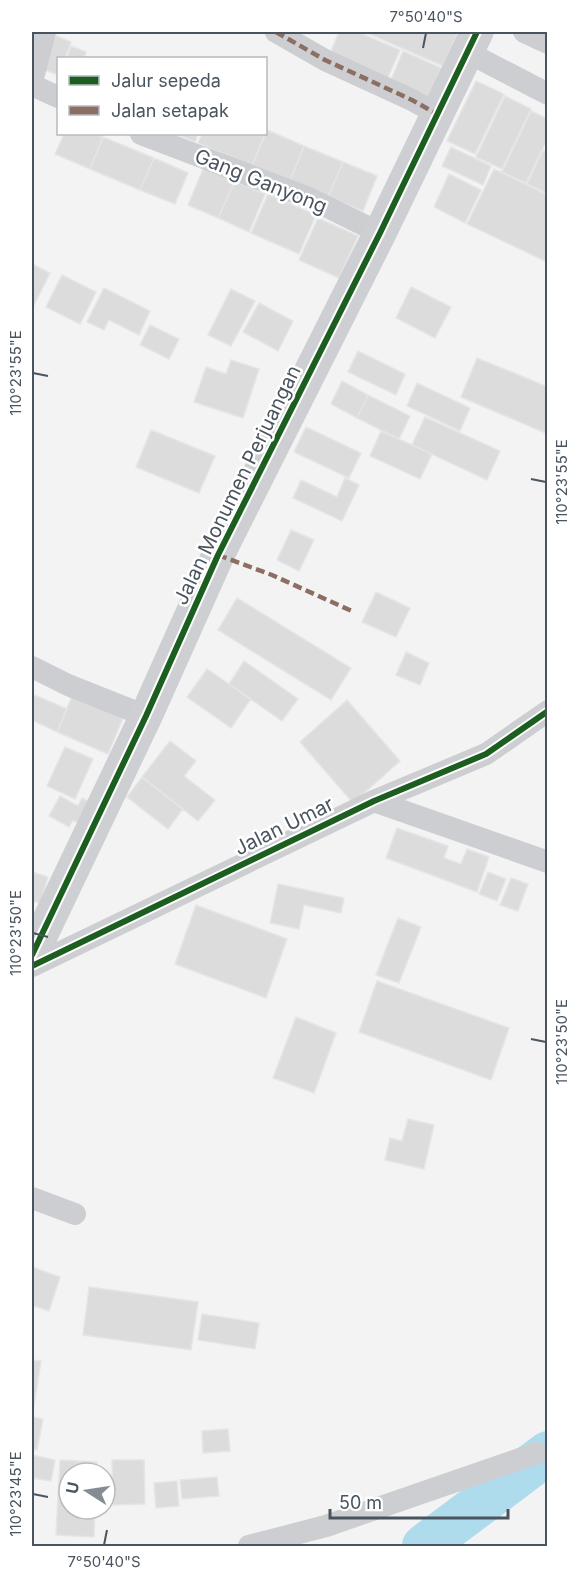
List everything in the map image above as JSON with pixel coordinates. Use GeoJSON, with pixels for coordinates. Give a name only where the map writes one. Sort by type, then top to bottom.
{"type":"FeatureCollection","features":[{"type":"Feature","properties":{"kind":"street"},"geometry":{"type":"LineString","coordinates":[[45,32],[32,84],[57,96]]}},
{"type":"Feature","properties":{"kind":"street"},"geometry":{"type":"LineString","coordinates":[[276,32],[325,60],[438,114]]}},
{"type":"Feature","properties":{"kind":"street"},"geometry":{"type":"LineString","coordinates":[[524,32],[548,43]]}},
{"type":"Feature","properties":{"kind":"street"},"geometry":{"type":"LineString","coordinates":[[472,42],[548,94]]}},
{"type":"Feature","properties":{"kind":"street","name":"Jalan Monumen Perjuangan"},"geometry":{"type":"LineString","coordinates":[[35,940],[146,716],[218,555],[380,233],[472,42]]}},
{"type":"Feature","properties":{"kind":"street","name":"Gang Ganyong"},"geometry":{"type":"LineString","coordinates":[[144,135],[309,198],[380,233]]}},
{"type":"Feature","properties":{"kind":"street"},"geometry":{"type":"LineString","coordinates":[[32,667],[68,685],[146,716]]}},
{"type":"Feature","properties":{"kind":"street","name":"Jalan Umar"},"geometry":{"type":"LineString","coordinates":[[32,966],[374,801],[486,754],[548,711]]}},
{"type":"Feature","properties":{"kind":"street"},"geometry":{"type":"LineString","coordinates":[[374,801],[548,862]]}},
{"type":"Feature","properties":{"kind":"street"},"geometry":{"type":"LineString","coordinates":[[32,1198],[75,1214]]}},
{"type":"Feature","properties":{"kind":"street"},"geometry":{"type":"LineString","coordinates":[[249,1546],[326,1526],[537,1453]]}},
{"type":"Feature","properties":{"kind":"building"},"geometry":{"type":"Polygon","coordinates":[[[339,32],[358,32],[400,50],[386,82],[329,56],[339,32]]]}},
{"type":"Feature","properties":{"kind":"building"},"geometry":{"type":"Polygon","coordinates":[[[365,32],[458,32],[443,66],[365,32]]]}},
{"type":"Feature","properties":{"kind":"building"},"geometry":{"type":"Polygon","coordinates":[[[54,35],[71,42],[65,57],[57,57],[57,75],[42,69],[54,35]]]}},
{"type":"Feature","properties":{"kind":"building"},"geometry":{"type":"Polygon","coordinates":[[[71,46],[86,52],[84,57],[67,57],[71,46]]]}},
{"type":"Feature","properties":{"kind":"building"},"geometry":{"type":"Polygon","coordinates":[[[403,51],[441,68],[428,99],[390,82],[403,51]]]}},
{"type":"Feature","properties":{"kind":"building"},"geometry":{"type":"Polygon","coordinates":[[[476,81],[504,94],[475,154],[447,141],[476,81]]]}},
{"type":"Feature","properties":{"kind":"building"},"geometry":{"type":"Polygon","coordinates":[[[505,96],[531,109],[502,169],[476,157],[505,96]]]}},
{"type":"Feature","properties":{"kind":"building"},"geometry":{"type":"Polygon","coordinates":[[[531,111],[548,119],[548,138],[526,183],[502,172],[531,111]]]}},
{"type":"Feature","properties":{"kind":"building"},"geometry":{"type":"Polygon","coordinates":[[[267,130],[304,146],[290,181],[252,166],[265,135],[267,135],[267,130]]]}},
{"type":"Feature","properties":{"kind":"building"},"geometry":{"type":"Polygon","coordinates":[[[64,135],[103,137],[90,169],[55,154],[64,135]]]}},
{"type":"Feature","properties":{"kind":"building"},"geometry":{"type":"Polygon","coordinates":[[[178,135],[198,135],[195,142],[178,135]]]}},
{"type":"Feature","properties":{"kind":"building"},"geometry":{"type":"Polygon","coordinates":[[[202,135],[265,135],[252,166],[198,143],[202,135]]]}},
{"type":"Feature","properties":{"kind":"building"},"geometry":{"type":"Polygon","coordinates":[[[103,137],[154,158],[140,190],[90,169],[103,137]]]}},
{"type":"Feature","properties":{"kind":"building"},"geometry":{"type":"Polygon","coordinates":[[[304,146],[343,162],[328,197],[290,181],[304,146]]]}},
{"type":"Feature","properties":{"kind":"building"},"geometry":{"type":"Polygon","coordinates":[[[451,147],[491,166],[483,185],[442,166],[451,147]]]}},
{"type":"Feature","properties":{"kind":"building"},"geometry":{"type":"Polygon","coordinates":[[[543,150],[548,153],[548,194],[527,184],[543,150]]]}},
{"type":"Feature","properties":{"kind":"building"},"geometry":{"type":"Polygon","coordinates":[[[154,158],[188,173],[175,204],[140,190],[154,158]]]}},
{"type":"Feature","properties":{"kind":"building"},"geometry":{"type":"Polygon","coordinates":[[[343,162],[377,176],[363,211],[328,197],[343,162]]]}},
{"type":"Feature","properties":{"kind":"building"},"geometry":{"type":"Polygon","coordinates":[[[204,167],[235,181],[218,218],[188,205],[204,167]]]}},
{"type":"Feature","properties":{"kind":"building"},"geometry":{"type":"Polygon","coordinates":[[[494,169],[548,195],[548,255],[545,261],[467,224],[494,169]]]}},
{"type":"Feature","properties":{"kind":"building"},"geometry":{"type":"Polygon","coordinates":[[[449,174],[481,190],[465,223],[434,207],[449,174]]]}},
{"type":"Feature","properties":{"kind":"building"},"geometry":{"type":"Polygon","coordinates":[[[235,181],[265,194],[249,232],[218,218],[235,181]]]}},
{"type":"Feature","properties":{"kind":"building"},"geometry":{"type":"Polygon","coordinates":[[[268,194],[316,215],[299,254],[251,233],[268,194]]]}},
{"type":"Feature","properties":{"kind":"building"},"geometry":{"type":"Polygon","coordinates":[[[318,218],[358,236],[339,278],[299,260],[318,218]]]}},
{"type":"Feature","properties":{"kind":"building"},"geometry":{"type":"Polygon","coordinates":[[[32,264],[50,273],[33,307],[32,306],[32,264]]]}},
{"type":"Feature","properties":{"kind":"building"},"geometry":{"type":"Polygon","coordinates":[[[62,275],[96,292],[80,324],[46,307],[62,275]]]}},
{"type":"Feature","properties":{"kind":"building"},"geometry":{"type":"Polygon","coordinates":[[[411,287],[451,307],[435,338],[396,318],[411,287]]]}},
{"type":"Feature","properties":{"kind":"building"},"geometry":{"type":"Polygon","coordinates":[[[104,288],[150,311],[139,335],[109,320],[104,330],[87,322],[104,288]]]}},
{"type":"Feature","properties":{"kind":"building"},"geometry":{"type":"Polygon","coordinates":[[[231,289],[255,301],[231,346],[208,335],[231,289]]]}},
{"type":"Feature","properties":{"kind":"building"},"geometry":{"type":"Polygon","coordinates":[[[259,303],[293,321],[278,351],[243,332],[259,303]]]}},
{"type":"Feature","properties":{"kind":"building"},"geometry":{"type":"Polygon","coordinates":[[[150,325],[179,339],[169,359],[140,345],[150,325]]]}},
{"type":"Feature","properties":{"kind":"building"},"geometry":{"type":"Polygon","coordinates":[[[358,351],[405,374],[396,395],[348,372],[358,351]]]}},
{"type":"Feature","properties":{"kind":"building"},"geometry":{"type":"Polygon","coordinates":[[[477,358],[548,387],[548,434],[461,397],[477,358]]]}},
{"type":"Feature","properties":{"kind":"building"},"geometry":{"type":"Polygon","coordinates":[[[231,360],[259,369],[243,418],[194,402],[206,367],[226,374],[231,360]]]}},
{"type":"Feature","properties":{"kind":"building"},"geometry":{"type":"Polygon","coordinates":[[[342,381],[368,395],[357,418],[331,404],[342,381]]]}},
{"type":"Feature","properties":{"kind":"building"},"geometry":{"type":"Polygon","coordinates":[[[417,383],[470,408],[460,431],[407,406],[417,383]]]}},
{"type":"Feature","properties":{"kind":"building"},"geometry":{"type":"Polygon","coordinates":[[[368,395],[410,416],[399,439],[357,418],[368,395]]]}},
{"type":"Feature","properties":{"kind":"building"},"geometry":{"type":"Polygon","coordinates":[[[425,417],[500,451],[487,480],[412,445],[425,417]]]}},
{"type":"Feature","properties":{"kind":"building"},"geometry":{"type":"Polygon","coordinates":[[[306,427],[361,453],[349,478],[294,452],[306,427]]]}},
{"type":"Feature","properties":{"kind":"building"},"geometry":{"type":"Polygon","coordinates":[[[151,430],[215,456],[199,493],[136,467],[151,430]]]}},
{"type":"Feature","properties":{"kind":"building"},"geometry":{"type":"Polygon","coordinates":[[[381,431],[432,454],[420,479],[370,456],[381,431]]]}},
{"type":"Feature","properties":{"kind":"building"},"geometry":{"type":"Polygon","coordinates":[[[345,478],[359,485],[342,521],[293,498],[301,480],[337,497],[345,478]]]}},
{"type":"Feature","properties":{"kind":"building"},"geometry":{"type":"Polygon","coordinates":[[[291,530],[314,540],[299,571],[277,560],[291,530]]]}},
{"type":"Feature","properties":{"kind":"building"},"geometry":{"type":"Polygon","coordinates":[[[376,592],[410,608],[396,637],[362,622],[376,592]]]}},
{"type":"Feature","properties":{"kind":"building"},"geometry":{"type":"Polygon","coordinates":[[[237,598],[351,668],[331,700],[218,630],[237,598]]]}},
{"type":"Feature","properties":{"kind":"building"},"geometry":{"type":"Polygon","coordinates":[[[406,652],[429,663],[420,685],[396,675],[406,652]]]}},
{"type":"Feature","properties":{"kind":"building"},"geometry":{"type":"Polygon","coordinates":[[[244,661],[298,699],[282,721],[229,684],[244,661]]]}},
{"type":"Feature","properties":{"kind":"building"},"geometry":{"type":"Polygon","coordinates":[[[207,669],[251,699],[231,728],[187,697],[207,669]]]}},
{"type":"Feature","properties":{"kind":"building"},"geometry":{"type":"Polygon","coordinates":[[[32,694],[67,709],[57,732],[32,720],[32,694]]]}},
{"type":"Feature","properties":{"kind":"building"},"geometry":{"type":"Polygon","coordinates":[[[72,696],[123,718],[108,754],[57,732],[72,696]]]}},
{"type":"Feature","properties":{"kind":"building"},"geometry":{"type":"Polygon","coordinates":[[[347,700],[400,761],[353,803],[300,742],[347,700]]]}},
{"type":"Feature","properties":{"kind":"building"},"geometry":{"type":"Polygon","coordinates":[[[170,741],[196,761],[184,776],[215,800],[198,821],[142,777],[170,741]]]}},
{"type":"Feature","properties":{"kind":"building"},"geometry":{"type":"Polygon","coordinates":[[[65,747],[93,759],[75,799],[47,786],[65,747]]]}},
{"type":"Feature","properties":{"kind":"building"},"geometry":{"type":"Polygon","coordinates":[[[142,777],[183,809],[168,829],[127,797],[142,777]]]}},
{"type":"Feature","properties":{"kind":"building"},"geometry":{"type":"Polygon","coordinates":[[[60,796],[78,806],[82,798],[92,803],[80,824],[73,820],[69,827],[49,816],[60,796]]]}},
{"type":"Feature","properties":{"kind":"building"},"geometry":{"type":"Polygon","coordinates":[[[397,828],[448,846],[444,858],[461,864],[467,849],[489,857],[477,892],[386,858],[397,828]]]}},
{"type":"Feature","properties":{"kind":"building"},"geometry":{"type":"Polygon","coordinates":[[[32,872],[48,877],[40,903],[32,901],[32,872]]]}},
{"type":"Feature","properties":{"kind":"building"},"geometry":{"type":"Polygon","coordinates":[[[488,872],[506,879],[497,901],[479,894],[488,872]]]}},
{"type":"Feature","properties":{"kind":"building"},"geometry":{"type":"Polygon","coordinates":[[[511,878],[528,884],[518,911],[500,905],[511,878]]]}},
{"type":"Feature","properties":{"kind":"building"},"geometry":{"type":"Polygon","coordinates":[[[278,884],[344,898],[341,913],[304,905],[299,929],[270,923],[278,884]]]}},
{"type":"Feature","properties":{"kind":"building"},"geometry":{"type":"Polygon","coordinates":[[[196,905],[287,939],[266,998],[175,964],[196,905]]]}},
{"type":"Feature","properties":{"kind":"building"},"geometry":{"type":"Polygon","coordinates":[[[398,918],[421,927],[399,983],[376,975],[398,918]]]}},
{"type":"Feature","properties":{"kind":"building"},"geometry":{"type":"Polygon","coordinates":[[[377,981],[509,1028],[491,1080],[359,1032],[377,981]]]}},
{"type":"Feature","properties":{"kind":"building"},"geometry":{"type":"Polygon","coordinates":[[[296,1017],[336,1033],[314,1093],[273,1078],[296,1017]]]}},
{"type":"Feature","properties":{"kind":"building"},"geometry":{"type":"Polygon","coordinates":[[[408,1119],[434,1125],[424,1169],[385,1160],[390,1138],[402,1141],[408,1119]]]}},
{"type":"Feature","properties":{"kind":"building"},"geometry":{"type":"Polygon","coordinates":[[[32,1267],[60,1277],[49,1311],[32,1305],[32,1267]]]}},
{"type":"Feature","properties":{"kind":"building"},"geometry":{"type":"Polygon","coordinates":[[[89,1287],[198,1302],[191,1350],[83,1335],[89,1287]]]}},
{"type":"Feature","properties":{"kind":"building"},"geometry":{"type":"Polygon","coordinates":[[[202,1314],[259,1323],[255,1349],[198,1340],[202,1314]]]}},
{"type":"Feature","properties":{"kind":"building"},"geometry":{"type":"Polygon","coordinates":[[[32,1360],[41,1361],[33,1412],[32,1411],[32,1360]]]}},
{"type":"Feature","properties":{"kind":"building"},"geometry":{"type":"Polygon","coordinates":[[[32,1417],[43,1419],[37,1450],[32,1449],[32,1417]]]}},
{"type":"Feature","properties":{"kind":"building"},"geometry":{"type":"Polygon","coordinates":[[[228,1429],[230,1451],[203,1453],[202,1431],[228,1429]]]}},
{"type":"Feature","properties":{"kind":"building"},"geometry":{"type":"Polygon","coordinates":[[[32,1455],[55,1460],[51,1481],[32,1478],[32,1455]]]}},
{"type":"Feature","properties":{"kind":"building"},"geometry":{"type":"Polygon","coordinates":[[[144,1460],[145,1504],[117,1505],[117,1461],[112,1461],[144,1460]]]}},
{"type":"Feature","properties":{"kind":"building"},"geometry":{"type":"Polygon","coordinates":[[[217,1477],[219,1496],[182,1499],[180,1480],[217,1477]]]}},
{"type":"Feature","properties":{"kind":"building"},"geometry":{"type":"Polygon","coordinates":[[[177,1481],[179,1506],[156,1508],[154,1483],[177,1481]]]}},
{"type":"Feature","properties":{"kind":"building"},"geometry":{"type":"Polygon","coordinates":[[[57,1516],[57,1521],[95,1521],[94,1537],[56,1535],[57,1516]]]}},
{"type":"Feature","properties":{"kind":"waterway"},"geometry":{"type":"LineString","coordinates":[[424,1546],[548,1453]]}},
{"type":"Feature","properties":{"kind":"marked path"},"geometry":{"type":"LineString","coordinates":[[276,32],[325,60],[437,114]]}},
{"type":"Feature","properties":{"kind":"marked path"},"geometry":{"type":"LineString","coordinates":[[218,555],[272,575],[354,612]]}},
{"type":"Feature","properties":{"kind":"cycle path"},"geometry":{"type":"LineString","coordinates":[[32,955],[146,716],[218,555],[380,233],[477,32]]}},
{"type":"Feature","properties":{"kind":"cycle path"},"geometry":{"type":"LineString","coordinates":[[32,966],[374,801],[486,754],[548,711]]}}]}
